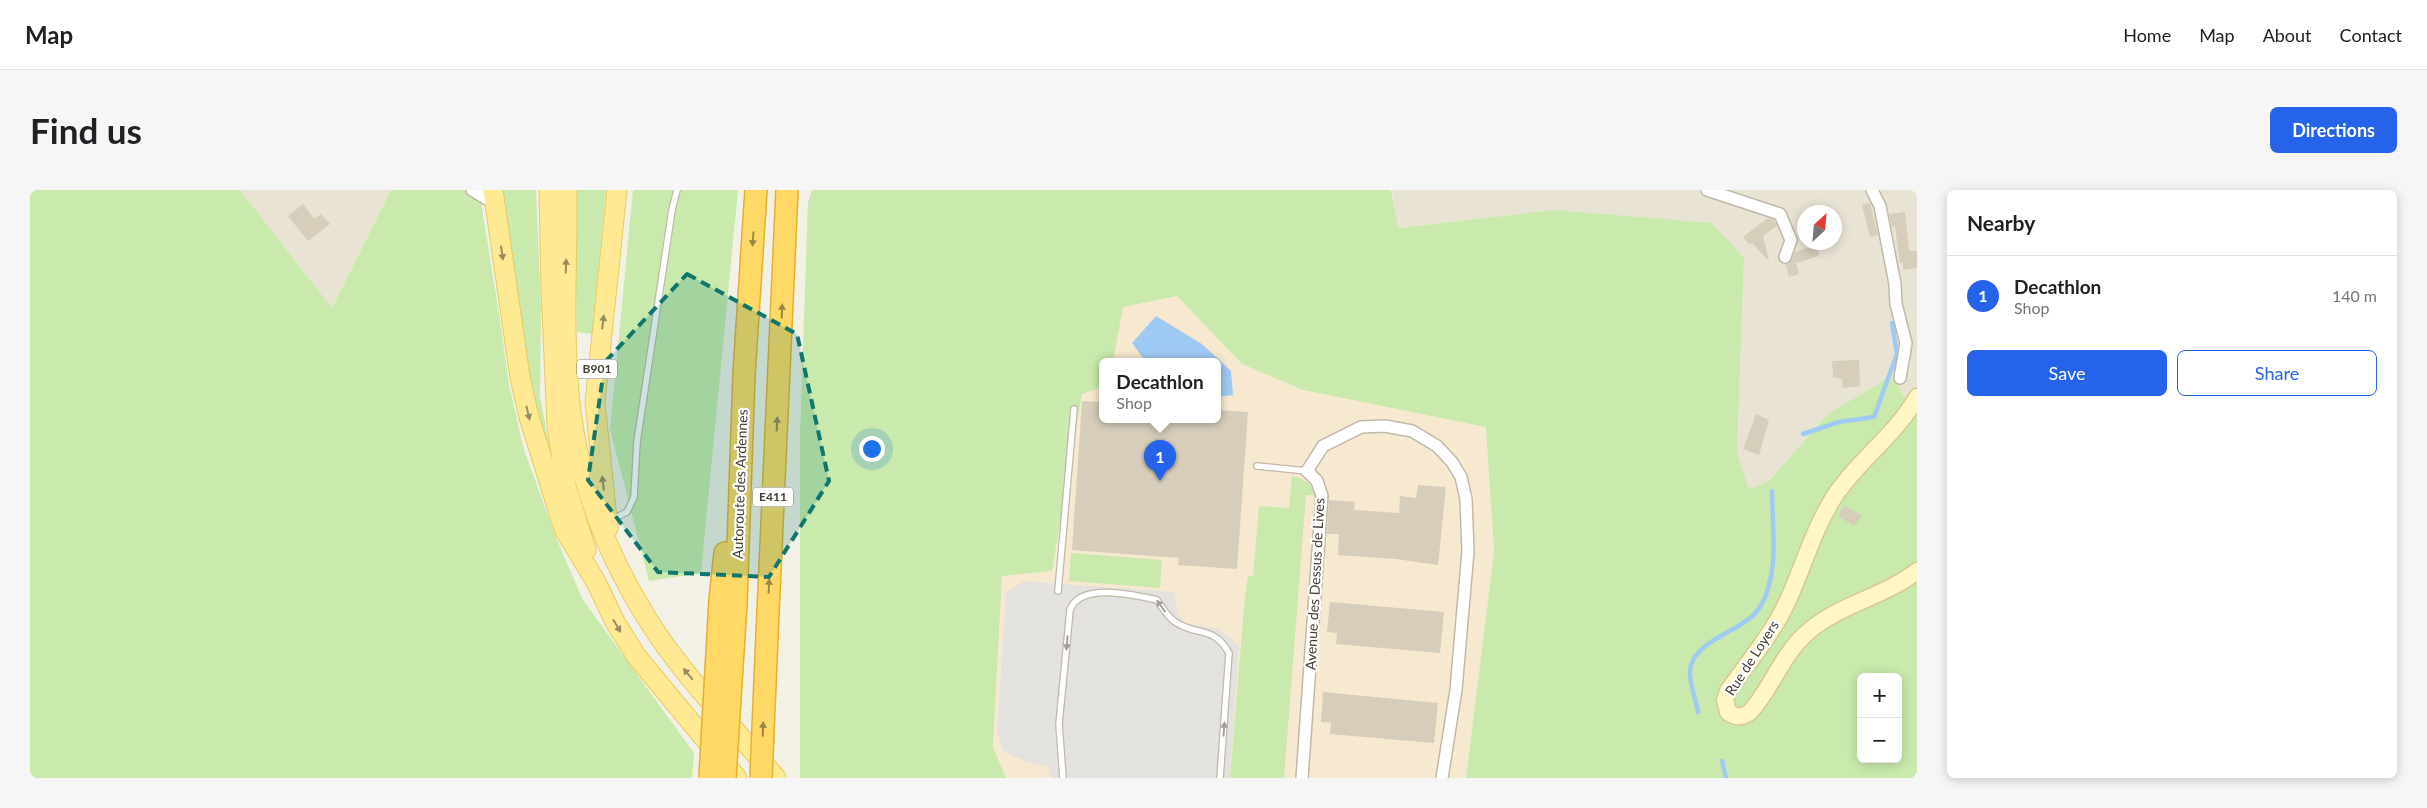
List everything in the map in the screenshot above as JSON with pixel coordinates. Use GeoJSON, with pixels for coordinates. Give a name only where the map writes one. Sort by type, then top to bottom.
{"type":"FeatureCollection","features":[{"type":"Feature","properties":{"kind":"highway","name":"Autoroute des Ardennes"},"geometry":{"type":"LineString","coordinates":[[725,778],[728,602],[756,190]]}},
{"type":"Feature","properties":{"kind":"highway","name":"E411"},"geometry":{"type":"LineString","coordinates":[[761,778],[786,190]]}},
{"type":"Feature","properties":{"kind":"highway"},"geometry":{"type":"LineString","coordinates":[[710,778],[728,602]]}},
{"type":"Feature","properties":{"kind":"main road"},"geometry":{"type":"LineString","coordinates":[[549,190],[556,425],[566,486],[596,582]]}},
{"type":"Feature","properties":{"kind":"main road","name":"B901"},"geometry":{"type":"LineString","coordinates":[[567,190],[565,315],[568,380],[575,445],[589,498],[610,549],[648,621],[680,664],[776,778]]}},
{"type":"Feature","properties":{"kind":"main road","name":"B901"},"geometry":{"type":"LineString","coordinates":[[610,549],[595,402],[598,359],[618,190]]}},
{"type":"Feature","properties":{"kind":"main road"},"geometry":{"type":"LineString","coordinates":[[494,197],[520,377],[528,417],[564,529],[596,582],[615,622],[637,657],[737,778]]}},
{"type":"Feature","properties":{"kind":"street"},"geometry":{"type":"LineString","coordinates":[[472,190],[494,197]]}},
{"type":"Feature","properties":{"kind":"street"},"geometry":{"type":"LineString","coordinates":[[1707,190],[1780,214],[1791,240],[1786,257]]}},
{"type":"Feature","properties":{"kind":"street"},"geometry":{"type":"LineString","coordinates":[[1872,190],[1880,206],[1895,284],[1896,304],[1906,343],[1900,378]]}},
{"type":"Feature","properties":{"kind":"street","name":"Rue de Loyers"},"geometry":{"type":"LineString","coordinates":[[1917,397],[1835,496],[1816,528],[1788,600],[1768,636],[1728,691],[1725,700],[1728,712],[1744,716],[1750,712],[1793,647],[1822,620],[1896,586],[1917,572]]}},
{"type":"Feature","properties":{"kind":"street"},"geometry":{"type":"LineString","coordinates":[[1307,471],[1323,446],[1361,427],[1385,426],[1412,431],[1437,446],[1452,462],[1461,477],[1466,500],[1468,551],[1456,690],[1442,778]]}},
{"type":"Feature","properties":{"kind":"street","name":"Avenue des Dessus de Lives"},"geometry":{"type":"LineString","coordinates":[[1302,778],[1322,496],[1317,481],[1307,471]]}},
{"type":"Feature","properties":{"kind":"lane"},"geometry":{"type":"LineString","coordinates":[[607,522],[626,512],[634,497],[637,442],[672,210],[677,190]]}},
{"type":"Feature","properties":{"kind":"lane"},"geometry":{"type":"LineString","coordinates":[[1058,591],[1074,409]]}},
{"type":"Feature","properties":{"kind":"lane"},"geometry":{"type":"LineString","coordinates":[[1257,466],[1307,471]]}},
{"type":"Feature","properties":{"kind":"lane"},"geometry":{"type":"LineString","coordinates":[[1063,778],[1059,724],[1070,610],[1072,603],[1079,598],[1086,594],[1098,593],[1157,600],[1174,621],[1222,640],[1229,654],[1220,778]]}},
{"type":"Feature","properties":{"kind":"highlighted area"},"geometry":{"type":"Polygon","coordinates":[[[687,274],[797,334],[829,481],[769,577],[658,572],[588,480],[605,362],[687,274]]]}},
{"type":"Feature","properties":{"kind":"shaded area"},"geometry":{"type":"Polygon","coordinates":[[[240,190],[391,190],[332,308],[240,190]]]}},
{"type":"Feature","properties":{"kind":"shaded area"},"geometry":{"type":"Polygon","coordinates":[[[1392,190],[1917,190],[1917,410],[1914,413],[1892,377],[1828,414],[1769,481],[1749,489],[1737,455],[1744,258],[1553,210],[1397,228],[1392,190]]]}},
{"type":"Feature","properties":{"kind":"shaded area"},"geometry":{"type":"Polygon","coordinates":[[[1177,296],[1242,364],[1303,390],[1486,427],[1494,552],[1466,778],[1006,778],[993,747],[1002,576],[1052,571],[1082,394],[1099,388],[1099,423],[1221,423],[1221,358],[1114,358],[1123,307],[1177,296]]]}},
{"type":"Feature","properties":{"kind":"shaded area"},"geometry":{"type":"Polygon","coordinates":[[[1023,581],[1174,592],[1178,614],[1185,623],[1219,629],[1239,646],[1230,778],[1051,778],[1048,767],[1027,762],[1003,751],[997,731],[1006,593],[1023,581]]]}},
{"type":"Feature","properties":{"kind":"green space"},"geometry":{"type":"Polygon","coordinates":[[[30,190],[240,190],[332,308],[391,190],[479,190],[509,385],[524,450],[557,540],[583,600],[694,753],[692,778],[30,778],[30,190]]]}},
{"type":"Feature","properties":{"kind":"green space"},"geometry":{"type":"Polygon","coordinates":[[[502,190],[536,190],[541,310],[540,397],[557,486],[538,424],[525,359],[502,190]]]}},
{"type":"Feature","properties":{"kind":"green space"},"geometry":{"type":"Polygon","coordinates":[[[574,190],[606,190],[592,334],[577,332],[574,190]]]}},
{"type":"Feature","properties":{"kind":"green space"},"geometry":{"type":"Polygon","coordinates":[[[633,190],[738,190],[701,573],[649,581],[610,429],[633,190]]]}},
{"type":"Feature","properties":{"kind":"green space"},"geometry":{"type":"Polygon","coordinates":[[[812,190],[1391,190],[1398,228],[1553,210],[1712,223],[1744,258],[1737,454],[1749,489],[1769,481],[1828,414],[1892,376],[1914,413],[1917,410],[1917,778],[1466,778],[1494,552],[1486,427],[1303,390],[1242,364],[1177,296],[1123,307],[1114,358],[1099,358],[1099,388],[1082,394],[1052,571],[1002,576],[993,747],[1006,778],[800,778],[800,434],[808,202],[812,190]]]}},
{"type":"Feature","properties":{"kind":"green space"},"geometry":{"type":"Polygon","coordinates":[[[1292,476],[1307,482],[1315,495],[1306,495],[1284,778],[1230,778],[1245,596],[1248,576],[1253,576],[1259,506],[1289,508],[1292,476]]]}},
{"type":"Feature","properties":{"kind":"green space"},"geometry":{"type":"Polygon","coordinates":[[[1071,553],[1162,560],[1160,588],[1069,581],[1071,553]]]}},
{"type":"Feature","properties":{"kind":"water"},"geometry":{"type":"Polygon","coordinates":[[[1156,316],[1202,344],[1217,358],[1143,358],[1132,343],[1156,316]]]}},
{"type":"Feature","properties":{"kind":"water"},"geometry":{"type":"Polygon","coordinates":[[[1221,362],[1231,371],[1233,395],[1221,397],[1221,362]]]}},
{"type":"Feature","properties":{"kind":"building"},"geometry":{"type":"Polygon","coordinates":[[[1870,203],[1878,235],[1870,237],[1862,205],[1870,203]]]}},
{"type":"Feature","properties":{"kind":"building"},"geometry":{"type":"Polygon","coordinates":[[[303,204],[314,219],[321,214],[330,224],[308,241],[288,216],[303,204]]]}},
{"type":"Feature","properties":{"kind":"building"},"geometry":{"type":"Polygon","coordinates":[[[1905,212],[1909,251],[1917,251],[1917,268],[1903,270],[1903,263],[1900,263],[1895,226],[1892,227],[1889,214],[1905,212]]]}},
{"type":"Feature","properties":{"kind":"building"},"geometry":{"type":"Polygon","coordinates":[[[1768,218],[1774,220],[1777,226],[1763,236],[1769,261],[1752,243],[1750,245],[1743,237],[1768,218]]]}},
{"type":"Feature","properties":{"kind":"building"},"geometry":{"type":"Polygon","coordinates":[[[1818,250],[1819,256],[1796,263],[1799,274],[1789,277],[1786,265],[1783,266],[1790,262],[1795,252],[1818,250]]]}},
{"type":"Feature","properties":{"kind":"building"},"geometry":{"type":"Polygon","coordinates":[[[1859,360],[1860,386],[1843,388],[1842,379],[1833,377],[1832,361],[1859,360]]]}},
{"type":"Feature","properties":{"kind":"building"},"geometry":{"type":"Polygon","coordinates":[[[1082,401],[1099,402],[1099,423],[1221,423],[1221,410],[1248,412],[1237,569],[1178,565],[1179,558],[1072,550],[1082,401]]]}},
{"type":"Feature","properties":{"kind":"building"},"geometry":{"type":"Polygon","coordinates":[[[1756,414],[1769,420],[1759,455],[1743,449],[1756,414]]]}},
{"type":"Feature","properties":{"kind":"building"},"geometry":{"type":"Polygon","coordinates":[[[1418,485],[1446,487],[1438,565],[1396,559],[1338,555],[1339,534],[1327,534],[1329,500],[1355,502],[1354,510],[1399,513],[1400,496],[1416,498],[1418,485]]]}},
{"type":"Feature","properties":{"kind":"building"},"geometry":{"type":"Polygon","coordinates":[[[1844,505],[1862,516],[1854,526],[1838,516],[1844,505]]]}},
{"type":"Feature","properties":{"kind":"building"},"geometry":{"type":"Polygon","coordinates":[[[1330,602],[1444,612],[1440,653],[1336,644],[1337,633],[1327,632],[1330,602]]]}},
{"type":"Feature","properties":{"kind":"building"},"geometry":{"type":"Polygon","coordinates":[[[1323,692],[1438,703],[1434,743],[1330,734],[1331,723],[1321,722],[1323,692]]]}},
{"type":"Feature","properties":{"kind":"waterway"},"geometry":{"type":"LineString","coordinates":[[1803,434],[1839,422],[1874,417],[1897,354],[1892,323]]}},
{"type":"Feature","properties":{"kind":"waterway"},"geometry":{"type":"LineString","coordinates":[[1698,712],[1690,676],[1693,660],[1709,643],[1753,616],[1766,594],[1773,565],[1774,550],[1772,491]]}},
{"type":"Feature","properties":{"kind":"waterway"},"geometry":{"type":"LineString","coordinates":[[1722,761],[1726,778]]}},
{"type":"Feature","properties":{"kind":"place","name":"Decathlon"},"geometry":{"type":"Point","coordinates":[1160,481]}}]}
